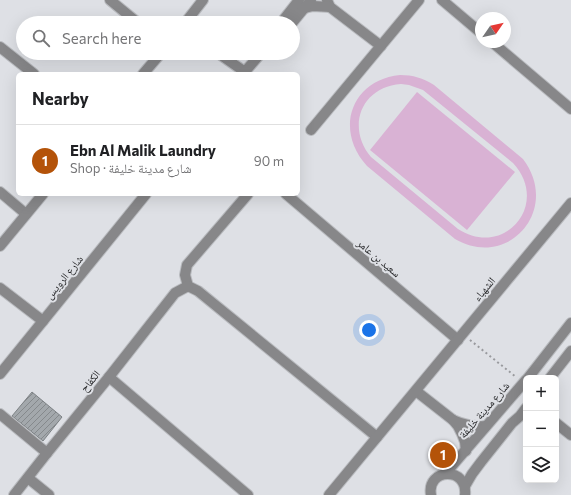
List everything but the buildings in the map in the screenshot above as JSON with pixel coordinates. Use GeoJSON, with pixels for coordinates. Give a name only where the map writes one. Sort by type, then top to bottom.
{"type":"FeatureCollection","features":[{"type":"Feature","properties":{"kind":"street"},"geometry":{"type":"LineString","coordinates":[[110,0],[129,16]]}},
{"type":"Feature","properties":{"kind":"street"},"geometry":{"type":"LineString","coordinates":[[190,16],[203,0]]}},
{"type":"Feature","properties":{"kind":"street"},"geometry":{"type":"LineString","coordinates":[[311,130],[419,0]]}},
{"type":"Feature","properties":{"kind":"street"},"geometry":{"type":"LineString","coordinates":[[442,0],[475,28]]}},
{"type":"Feature","properties":{"kind":"street"},"geometry":{"type":"LineString","coordinates":[[305,3],[318,6],[329,3],[380,46]]}},
{"type":"Feature","properties":{"kind":"street"},"geometry":{"type":"LineString","coordinates":[[289,16],[305,3]]}},
{"type":"Feature","properties":{"kind":"street"},"geometry":{"type":"LineString","coordinates":[[297,16],[305,3]]}},
{"type":"Feature","properties":{"kind":"street"},"geometry":{"type":"LineString","coordinates":[[0,47],[16,60]]}},
{"type":"Feature","properties":{"kind":"street"},"geometry":{"type":"LineString","coordinates":[[499,48],[571,109]]}},
{"type":"Feature","properties":{"kind":"street"},"geometry":{"type":"LineString","coordinates":[[16,60],[31,72]]}},
{"type":"Feature","properties":{"kind":"street"},"geometry":{"type":"LineString","coordinates":[[145,72],[155,60]]}},
{"type":"Feature","properties":{"kind":"street"},"geometry":{"type":"LineString","coordinates":[[227,60],[243,72]]}},
{"type":"Feature","properties":{"kind":"street"},"geometry":{"type":"LineString","coordinates":[[245,72],[255,60]]}},
{"type":"Feature","properties":{"kind":"street"},"geometry":{"type":"LineString","coordinates":[[0,192],[26,214]]}},
{"type":"Feature","properties":{"kind":"street"},"geometry":{"type":"LineString","coordinates":[[0,246],[41,196]]}},
{"type":"Feature","properties":{"kind":"street","name":"شارع الرويس"},"geometry":{"type":"LineString","coordinates":[[0,374],[144,196]]}},
{"type":"Feature","properties":{"kind":"street"},"geometry":{"type":"LineString","coordinates":[[246,196],[186,265],[185,275],[188,286],[198,291],[377,437]]}},
{"type":"Feature","properties":{"kind":"street","name":"سعيد بن عامر"},"geometry":{"type":"LineString","coordinates":[[288,196],[460,337]]}},
{"type":"Feature","properties":{"kind":"street","name":"الشهباء"},"geometry":{"type":"LineString","coordinates":[[329,495],[571,203]]}},
{"type":"Feature","properties":{"kind":"street","name":"الكفاح"},"geometry":{"type":"LineString","coordinates":[[14,495],[175,293],[188,286]]}},
{"type":"Feature","properties":{"kind":"street"},"geometry":{"type":"LineString","coordinates":[[0,288],[43,321]]}},
{"type":"Feature","properties":{"kind":"street","name":"شارع مدينة خليفة"},"geometry":{"type":"LineString","coordinates":[[530,375],[571,323]]}},
{"type":"Feature","properties":{"kind":"street"},"geometry":{"type":"LineString","coordinates":[[552,375],[571,352]]}},
{"type":"Feature","properties":{"kind":"street"},"geometry":{"type":"LineString","coordinates":[[109,377],[248,495]]}},
{"type":"Feature","properties":{"kind":"street","name":"شارع مدينة خليفة"},"geometry":{"type":"LineString","coordinates":[[430,494],[433,482],[440,475],[445,474],[523,383]]}},
{"type":"Feature","properties":{"kind":"street"},"geometry":{"type":"LineString","coordinates":[[416,391],[458,426],[465,442],[466,451]]}},
{"type":"Feature","properties":{"kind":"street"},"geometry":{"type":"LineString","coordinates":[[0,414],[47,453]]}},
{"type":"Feature","properties":{"kind":"street"},"geometry":{"type":"LineString","coordinates":[[465,493],[472,474],[512,423],[523,414]]}},
{"type":"Feature","properties":{"kind":"street"},"geometry":{"type":"LineString","coordinates":[[452,420],[468,426],[486,426]]}},
{"type":"Feature","properties":{"kind":"street"},"geometry":{"type":"LineString","coordinates":[[559,425],[571,435]]}},
{"type":"Feature","properties":{"kind":"street"},"geometry":{"type":"LineString","coordinates":[[445,474],[457,476],[460,479],[465,493]]}},
{"type":"Feature","properties":{"kind":"street"},"geometry":{"type":"LineString","coordinates":[[28,478],[49,495]]}},
{"type":"Feature","properties":{"kind":"path"},"geometry":{"type":"LineString","coordinates":[[460,337],[523,378]]}},
{"type":"Feature","properties":{"kind":"shaded area"},"geometry":{"type":"Polygon","coordinates":[[[400,75],[414,76],[434,85],[523,159],[533,178],[536,197],[532,214],[524,229],[510,240],[494,247],[475,247],[455,239],[367,166],[357,152],[351,137],[350,123],[353,109],[359,96],[370,86],[383,79],[400,75]],[[401,84],[387,87],[376,92],[367,101],[362,110],[359,122],[363,145],[371,157],[458,229],[475,236],[491,237],[506,232],[517,223],[524,210],[527,195],[523,179],[513,163],[423,90],[401,84]]]}},
{"type":"Feature","properties":{"kind":"shaded area"},"geometry":{"type":"Polygon","coordinates":[[[417,92],[515,172],[467,230],[370,150],[417,92]]]}},
{"type":"Feature","properties":{"kind":"place","name":"Ebn Al Malik Laundry"},"geometry":{"type":"Point","coordinates":[443,455]}}]}
